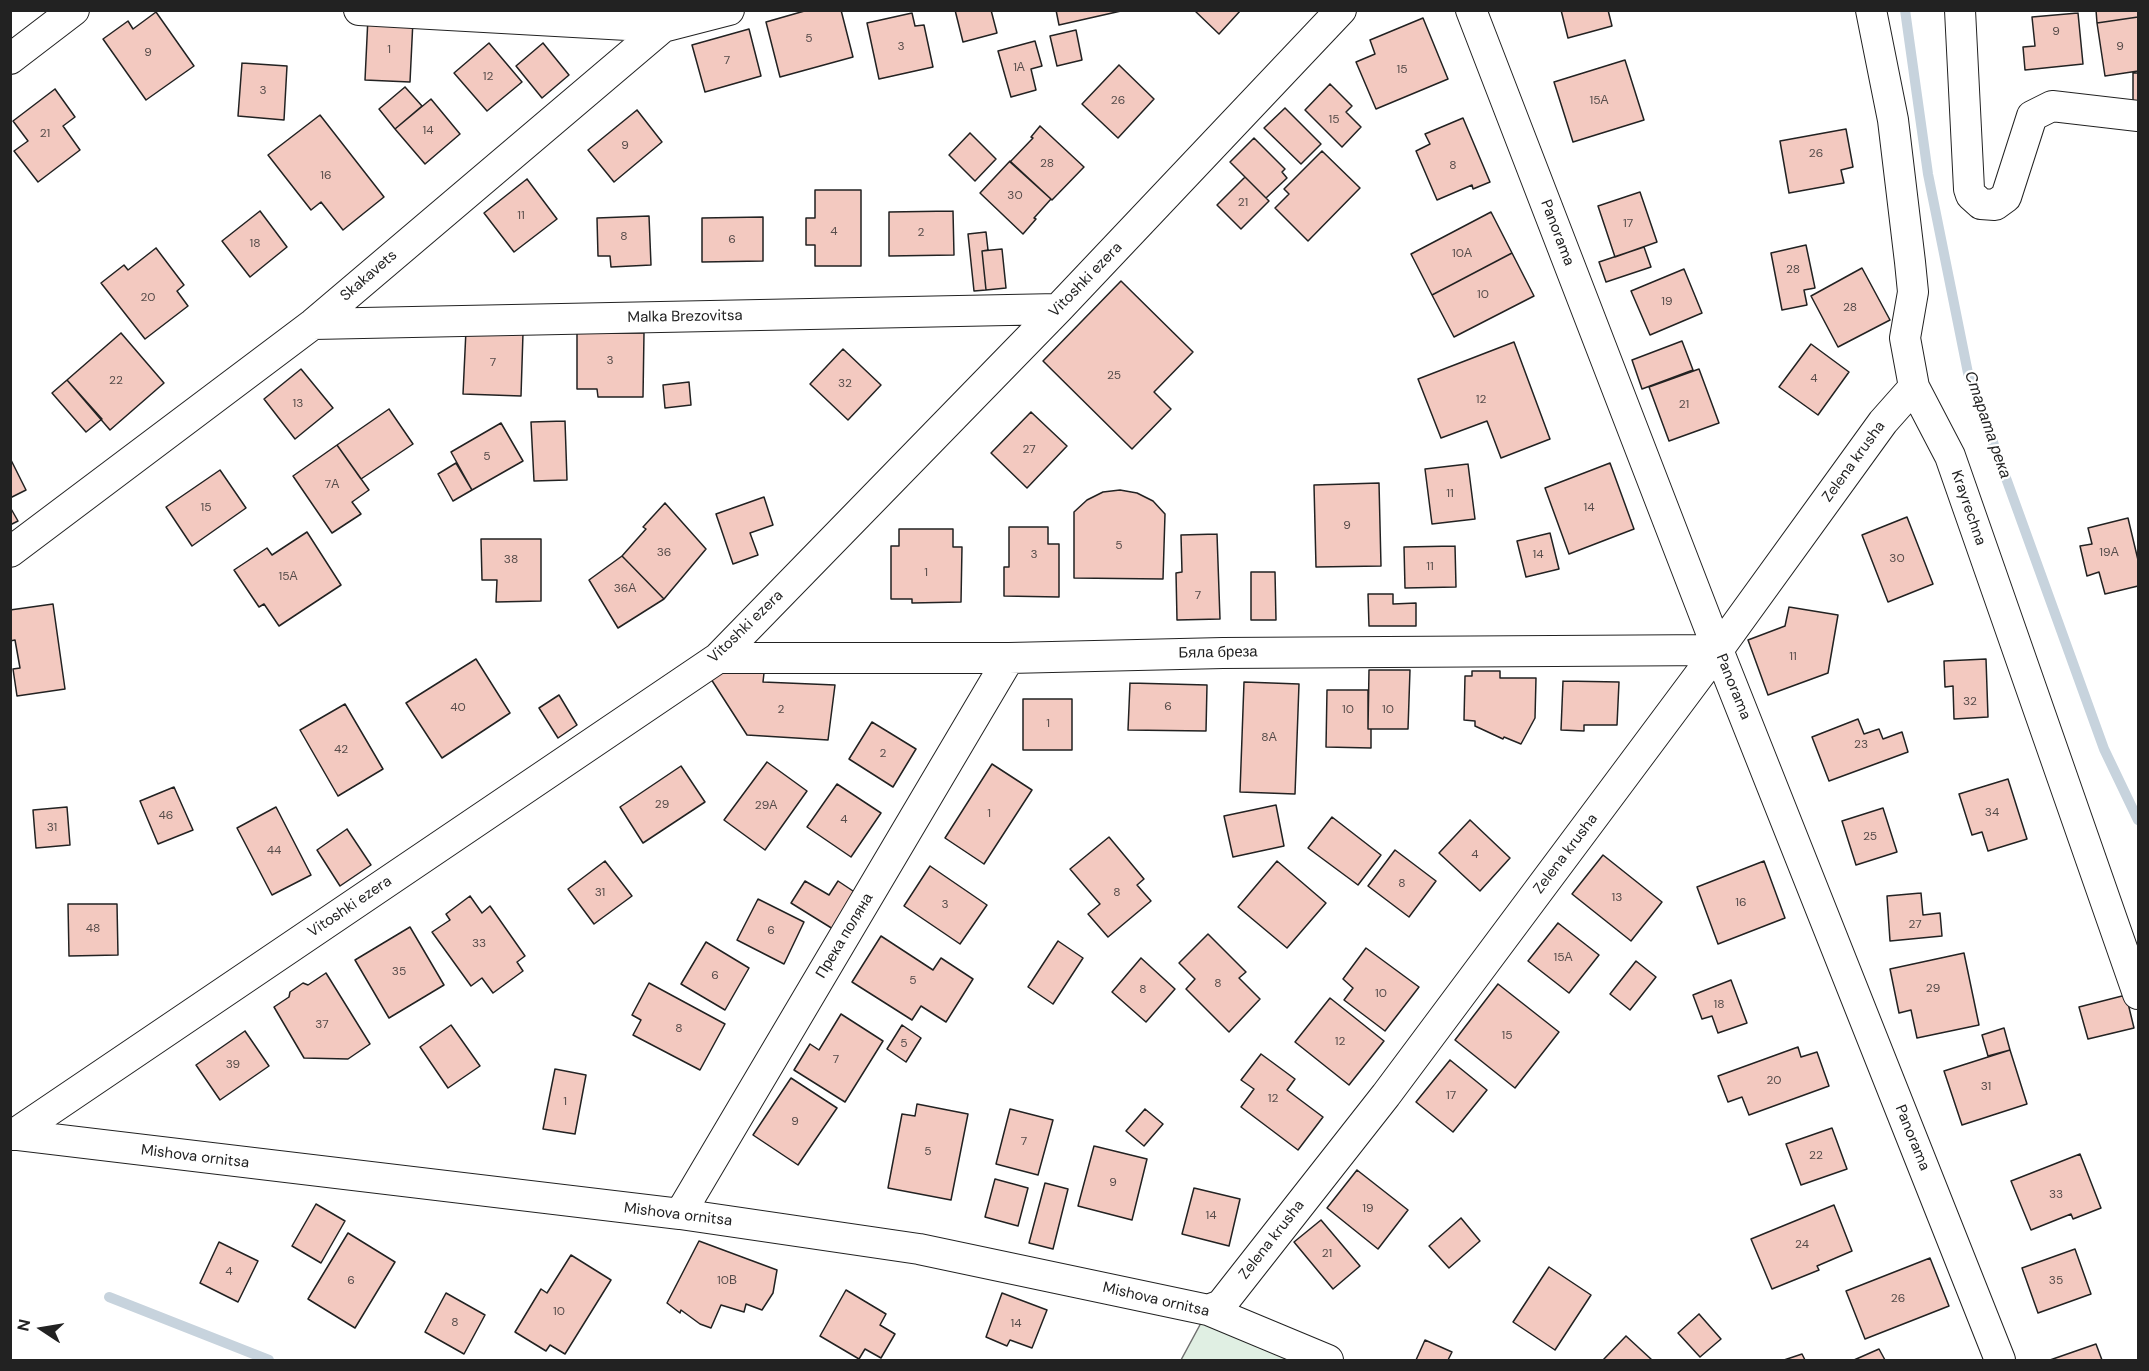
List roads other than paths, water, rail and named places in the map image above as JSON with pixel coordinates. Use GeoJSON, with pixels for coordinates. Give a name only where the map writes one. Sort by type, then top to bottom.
{"type":"FeatureCollection","features":[{"type":"Feature","properties":{"kind":"street"},"geometry":{"type":"LineString","coordinates":[[10,59],[74,10]]}},
{"type":"Feature","properties":{"kind":"street"},"geometry":{"type":"LineString","coordinates":[[359,10],[663,27]]}},
{"type":"Feature","properties":{"kind":"street","name":"Skakavets"},"geometry":{"type":"LineString","coordinates":[[10,552],[313,324],[663,27],[729,10]]}},
{"type":"Feature","properties":{"kind":"street","name":"Vitoshki ezera"},"geometry":{"type":"LineString","coordinates":[[11,1130],[718,658],[1058,309],[1341,10]]}},
{"type":"Feature","properties":{"kind":"street","name":"Panorama"},"geometry":{"type":"LineString","coordinates":[[1471,10],[1718,650],[2000,1360]]}},
{"type":"Feature","properties":{"kind":"street","name":"Krayrechna"},"geometry":{"type":"LineString","coordinates":[[1871,10],[1893,120],[1910,262],[1913,292],[1905,338],[1914,387],[1950,456],[2139,994]]}},
{"type":"Feature","properties":{"kind":"street"},"geometry":{"type":"LineString","coordinates":[[1960,10],[1969,189],[1971,195],[1982,204],[1995,205],[2006,197],[2032,116],[2052,106],[2139,116]]}},
{"type":"Feature","properties":{"kind":"street","name":"Malka Brezovitsa"},"geometry":{"type":"LineString","coordinates":[[313,324],[1058,309]]}},
{"type":"Feature","properties":{"kind":"street","name":"Zelena krusha"},"geometry":{"type":"LineString","coordinates":[[1208,1310],[1221,1305],[1386,1095],[1718,650],[1883,422],[1914,387]]}},
{"type":"Feature","properties":{"kind":"street","name":"Бяла бреза"},"geometry":{"type":"LineString","coordinates":[[718,658],[1009,658],[1224,653],[1718,650]]}},
{"type":"Feature","properties":{"kind":"street","name":"Прека поляна"},"geometry":{"type":"LineString","coordinates":[[680,1214],[1009,658]]}},
{"type":"Feature","properties":{"kind":"street","name":"Mishova ornitsa"},"geometry":{"type":"LineString","coordinates":[[11,1130],[680,1214],[919,1249],[1208,1310],[1328,1360]]}},
{"type":"Feature","properties":{"kind":"waterway","name":"Старата река"},"geometry":{"type":"LineString","coordinates":[[1905,10],[1928,174],[1968,373],[2104,749],[2138,820]]}},
{"type":"Feature","properties":{"kind":"waterway"},"geometry":{"type":"LineString","coordinates":[[109,1297],[269,1360]]}}]}
